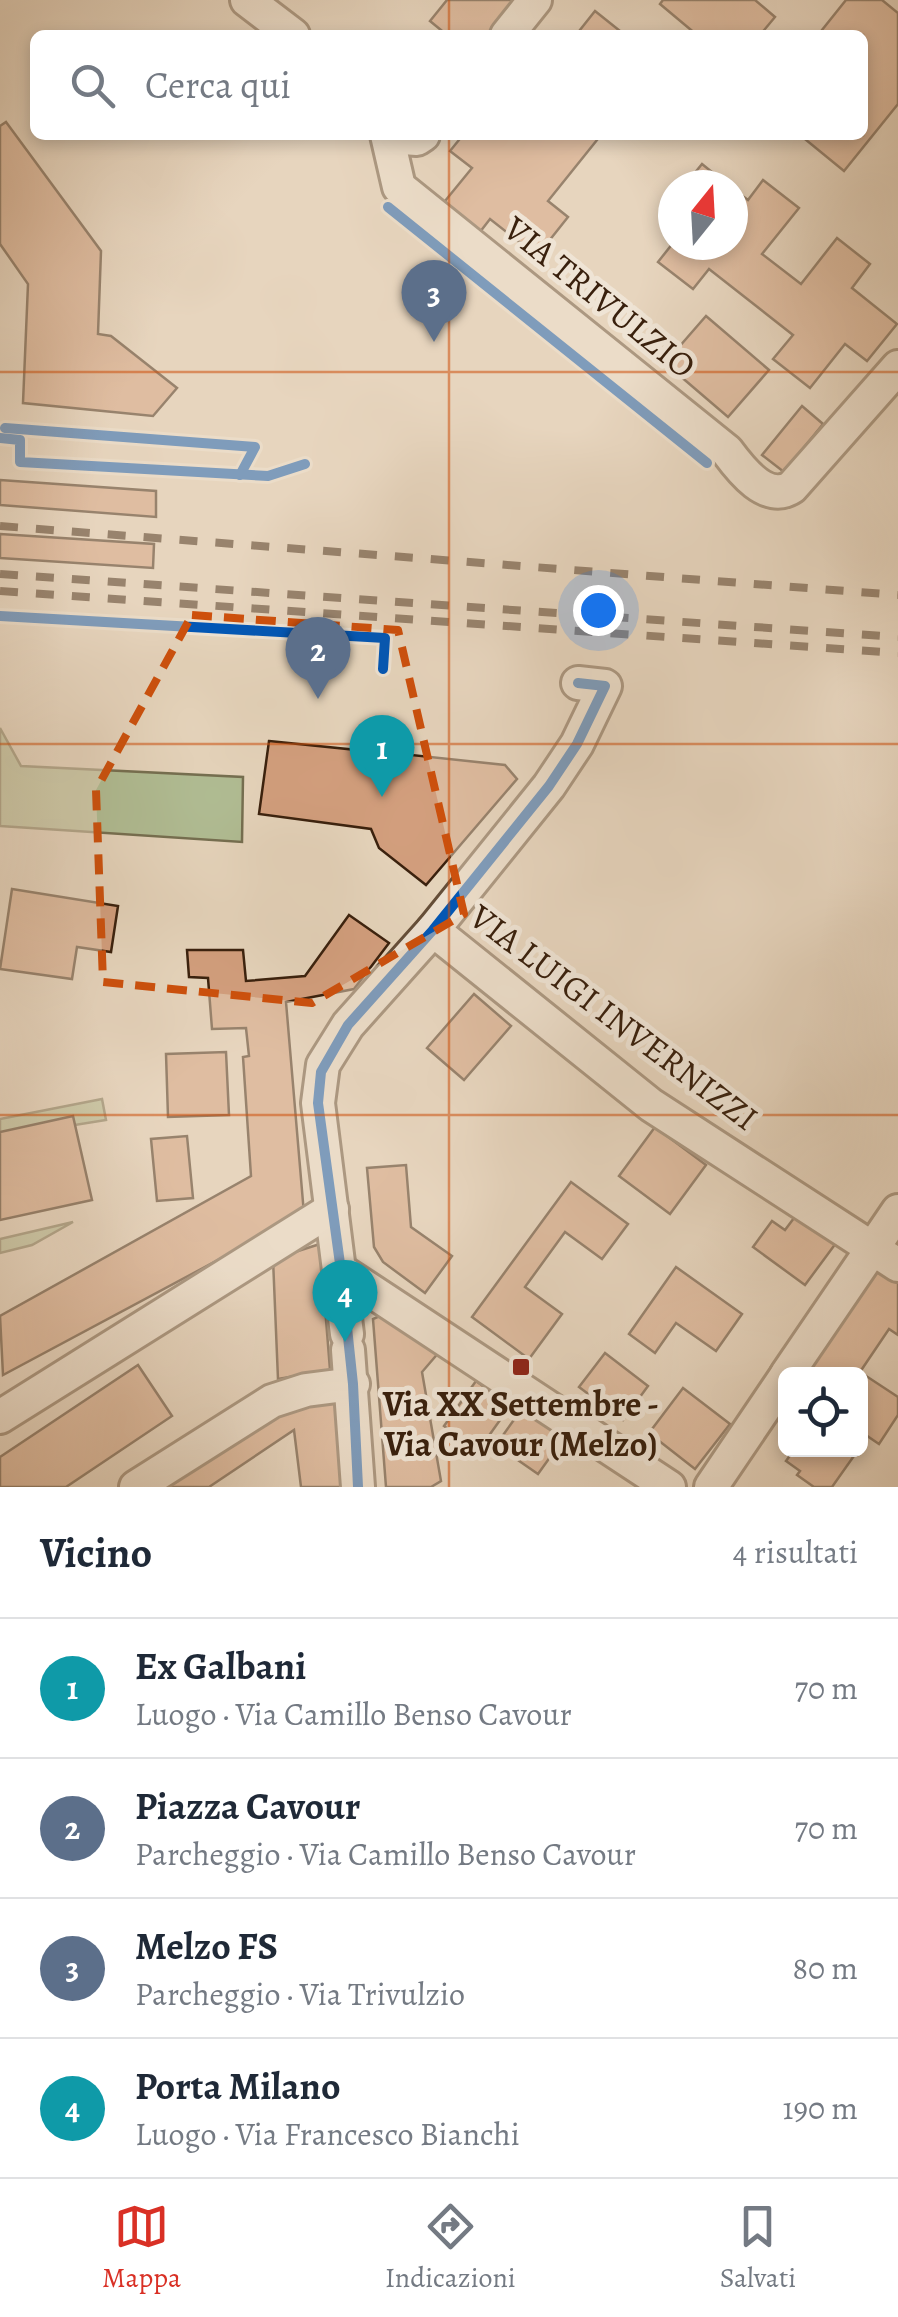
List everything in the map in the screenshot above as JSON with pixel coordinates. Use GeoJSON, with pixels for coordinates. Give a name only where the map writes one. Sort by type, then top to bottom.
{"type":"FeatureCollection","features":[{"type":"Feature","properties":{"kind":"street"},"geometry":{"type":"LineString","coordinates":[[247,0],[286,30]]}},
{"type":"Feature","properties":{"kind":"street"},"geometry":{"type":"LineString","coordinates":[[511,30],[534,0]]}},
{"type":"Feature","properties":{"kind":"street","name":"VIA TRIVULZIO"},"geometry":{"type":"LineString","coordinates":[[389,140],[399,187],[727,451],[739,468],[768,491],[781,494],[792,487],[898,366]]}},
{"type":"Feature","properties":{"kind":"street"},"geometry":{"type":"LineString","coordinates":[[358,1487],[341,1271],[318,1103],[323,1065],[348,1025],[433,930],[549,786],[577,744],[605,686],[578,683]]}},
{"type":"Feature","properties":{"kind":"street","name":"VIA LUIGI INVERNIZZI"},"geometry":{"type":"LineString","coordinates":[[433,930],[651,1105],[885,1257]]}},
{"type":"Feature","properties":{"kind":"street"},"geometry":{"type":"LineString","coordinates":[[0,1417],[332,1209]]}},
{"type":"Feature","properties":{"kind":"street"},"geometry":{"type":"LineString","coordinates":[[793,1367],[885,1257],[898,1210]]}},
{"type":"Feature","properties":{"kind":"street"},"geometry":{"type":"LineString","coordinates":[[341,1271],[670,1487]]}},
{"type":"Feature","properties":{"kind":"street"},"geometry":{"type":"LineString","coordinates":[[136,1487],[272,1401],[306,1390],[352,1384]]}},
{"type":"Feature","properties":{"kind":"street"},"geometry":{"type":"LineString","coordinates":[[711,1487],[778,1387]]}},
{"type":"Feature","properties":{"kind":"highlighted area"},"geometry":{"type":"Polygon","coordinates":[[[192,615],[398,630],[464,914],[312,1003],[103,982],[96,790],[192,615]]]}},
{"type":"Feature","properties":{"kind":"green space"},"geometry":{"type":"Polygon","coordinates":[[[0,728],[21,766],[243,777],[242,842],[0,826],[0,728]]]}},
{"type":"Feature","properties":{"kind":"green space"},"geometry":{"type":"Polygon","coordinates":[[[102,1099],[106,1120],[0,1137],[0,1119],[102,1099]]]}},
{"type":"Feature","properties":{"kind":"green space"},"geometry":{"type":"Polygon","coordinates":[[[73,1222],[32,1245],[0,1253],[0,1239],[73,1222]]]}},
{"type":"Feature","properties":{"kind":"building"},"geometry":{"type":"Polygon","coordinates":[[[447,0],[514,0],[491,30],[441,30],[430,21],[447,0]]]}},
{"type":"Feature","properties":{"kind":"building"},"geometry":{"type":"Polygon","coordinates":[[[663,0],[755,0],[775,17],[764,30],[691,30],[660,4],[663,0]]]}},
{"type":"Feature","properties":{"kind":"building"},"geometry":{"type":"Polygon","coordinates":[[[846,0],[882,0],[898,13],[898,104],[844,171],[806,140],[868,140],[868,30],[822,30],[846,0]]]}},
{"type":"Feature","properties":{"kind":"building"},"geometry":{"type":"Polygon","coordinates":[[[595,11],[619,30],[580,30],[595,11]]]}},
{"type":"Feature","properties":{"kind":"building"},"geometry":{"type":"Polygon","coordinates":[[[6,122],[101,251],[98,334],[111,336],[177,388],[153,416],[23,403],[28,284],[0,244],[0,126],[6,122]]]}},
{"type":"Feature","properties":{"kind":"building"},"geometry":{"type":"Polygon","coordinates":[[[459,140],[597,140],[548,201],[568,217],[537,256],[490,219],[473,241],[436,212],[472,168],[450,151],[459,140]]]}},
{"type":"Feature","properties":{"kind":"building"},"geometry":{"type":"Polygon","coordinates":[[[763,180],[799,208],[762,254],[801,284],[837,238],[870,264],[852,288],[897,324],[867,361],[845,344],[810,388],[773,359],[793,335],[709,269],[693,289],[658,262],[748,260],[748,200],[763,180]]]}},
{"type":"Feature","properties":{"kind":"building"},"geometry":{"type":"Polygon","coordinates":[[[706,316],[769,370],[728,417],[665,363],[706,316]]]}},
{"type":"Feature","properties":{"kind":"building"},"geometry":{"type":"Polygon","coordinates":[[[802,406],[823,424],[784,472],[762,455],[802,406]]]}},
{"type":"Feature","properties":{"kind":"building"},"geometry":{"type":"Polygon","coordinates":[[[0,480],[156,491],[156,517],[0,505],[0,480]]]}},
{"type":"Feature","properties":{"kind":"building"},"geometry":{"type":"Polygon","coordinates":[[[0,534],[154,544],[153,568],[0,558],[0,534]]]}},
{"type":"Feature","properties":{"kind":"building"},"geometry":{"type":"Polygon","coordinates":[[[269,741],[387,753],[387,748],[412,750],[411,755],[505,765],[517,779],[426,885],[379,848],[371,829],[259,814],[269,741]]]}},
{"type":"Feature","properties":{"kind":"building"},"geometry":{"type":"Polygon","coordinates":[[[12,889],[118,906],[111,952],[77,947],[72,979],[0,969],[12,889]]]}},
{"type":"Feature","properties":{"kind":"building"},"geometry":{"type":"Polygon","coordinates":[[[349,915],[389,943],[354,989],[286,1002],[304,1214],[3,1375],[0,1316],[251,1176],[243,1057],[249,1056],[246,1028],[212,1029],[208,978],[189,977],[187,950],[243,950],[246,981],[305,976],[349,915]]]}},
{"type":"Feature","properties":{"kind":"building"},"geometry":{"type":"Polygon","coordinates":[[[474,994],[511,1026],[464,1080],[427,1048],[474,994]]]}},
{"type":"Feature","properties":{"kind":"building"},"geometry":{"type":"Polygon","coordinates":[[[226,1052],[229,1115],[168,1117],[166,1054],[226,1052]]]}},
{"type":"Feature","properties":{"kind":"building"},"geometry":{"type":"Polygon","coordinates":[[[73,1116],[92,1200],[0,1220],[0,1132],[73,1116]]]}},
{"type":"Feature","properties":{"kind":"building"},"geometry":{"type":"Polygon","coordinates":[[[655,1127],[706,1165],[670,1214],[619,1176],[655,1127]]]}},
{"type":"Feature","properties":{"kind":"building"},"geometry":{"type":"Polygon","coordinates":[[[187,1136],[193,1198],[157,1201],[151,1139],[187,1136]]]}},
{"type":"Feature","properties":{"kind":"building"},"geometry":{"type":"Polygon","coordinates":[[[406,1165],[411,1227],[452,1256],[425,1293],[383,1262],[374,1247],[367,1168],[406,1165]]]}},
{"type":"Feature","properties":{"kind":"building"},"geometry":{"type":"Polygon","coordinates":[[[571,1182],[628,1224],[602,1259],[565,1232],[525,1287],[562,1314],[529,1359],[472,1317],[571,1182]]]}},
{"type":"Feature","properties":{"kind":"building"},"geometry":{"type":"Polygon","coordinates":[[[800,1210],[839,1239],[805,1285],[753,1247],[772,1221],[785,1230],[800,1210]]]}},
{"type":"Feature","properties":{"kind":"building"},"geometry":{"type":"Polygon","coordinates":[[[320,1244],[330,1370],[278,1379],[273,1259],[320,1244]]]}},
{"type":"Feature","properties":{"kind":"building"},"geometry":{"type":"Polygon","coordinates":[[[881,1260],[898,1271],[898,1335],[889,1329],[863,1367],[810,1367],[881,1260]]]}},
{"type":"Feature","properties":{"kind":"building"},"geometry":{"type":"Polygon","coordinates":[[[676,1267],[742,1314],[716,1351],[676,1323],[655,1353],[629,1334],[676,1267]]]}},
{"type":"Feature","properties":{"kind":"building"},"geometry":{"type":"Polygon","coordinates":[[[382,1315],[440,1351],[422,1372],[441,1481],[431,1487],[386,1487],[373,1319],[382,1315]]]}},
{"type":"Feature","properties":{"kind":"building"},"geometry":{"type":"Polygon","coordinates":[[[605,1353],[648,1386],[623,1420],[579,1387],[605,1353]]]}},
{"type":"Feature","properties":{"kind":"building"},"geometry":{"type":"Polygon","coordinates":[[[138,1365],[172,1416],[66,1487],[0,1487],[0,1457],[138,1365]]]}},
{"type":"Feature","properties":{"kind":"building"},"geometry":{"type":"Polygon","coordinates":[[[868,1377],[898,1397],[898,1415],[879,1444],[868,1436],[868,1377]]]}},
{"type":"Feature","properties":{"kind":"building"},"geometry":{"type":"Polygon","coordinates":[[[476,1381],[510,1406],[478,1451],[444,1426],[476,1381]]]}},
{"type":"Feature","properties":{"kind":"building"},"geometry":{"type":"Polygon","coordinates":[[[683,1388],[730,1424],[695,1469],[649,1433],[683,1388]]]}},
{"type":"Feature","properties":{"kind":"building"},"geometry":{"type":"Polygon","coordinates":[[[345,1391],[355,1487],[301,1487],[294,1430],[209,1487],[153,1487],[290,1399],[345,1391]]]}},
{"type":"Feature","properties":{"kind":"building"},"geometry":{"type":"Polygon","coordinates":[[[526,1403],[568,1432],[538,1474],[496,1445],[526,1403]]]}},
{"type":"Feature","properties":{"kind":"building"},"geometry":{"type":"Polygon","coordinates":[[[789,1457],[853,1457],[832,1487],[814,1487],[786,1461],[789,1457]]]}},
{"type":"Feature","properties":{"kind":"railway"},"geometry":{"type":"LineString","coordinates":[[0,526],[898,595]]}},
{"type":"Feature","properties":{"kind":"railway"},"geometry":{"type":"LineString","coordinates":[[0,574],[898,637]]}},
{"type":"Feature","properties":{"kind":"railway"},"geometry":{"type":"LineString","coordinates":[[0,591],[898,653]]}},
{"type":"Feature","properties":{"kind":"cycle path"},"geometry":{"type":"LineString","coordinates":[[388,207],[707,463]]}},
{"type":"Feature","properties":{"kind":"cycle path"},"geometry":{"type":"LineString","coordinates":[[5,428],[255,447],[240,475]]}},
{"type":"Feature","properties":{"kind":"cycle path"},"geometry":{"type":"LineString","coordinates":[[0,438],[20,440],[20,462],[268,476],[305,464]]}},
{"type":"Feature","properties":{"kind":"cycle path"},"geometry":{"type":"LineString","coordinates":[[0,616],[385,638],[383,669]]}},
{"type":"Feature","properties":{"kind":"cycle path"},"geometry":{"type":"LineString","coordinates":[[358,1487],[353,1384],[318,1103],[321,1072],[348,1025],[433,930],[549,786],[577,744],[605,686],[578,683]]}},
{"type":"Feature","properties":{"kind":"place","name":"Melzo FS"},"geometry":{"type":"Point","coordinates":[434,342]}},
{"type":"Feature","properties":{"kind":"place","name":"Piazza Cavour"},"geometry":{"type":"Point","coordinates":[318,699]}},
{"type":"Feature","properties":{"kind":"place","name":"Ex Galbani"},"geometry":{"type":"Point","coordinates":[382,797]}},
{"type":"Feature","properties":{"kind":"place","name":"Porta Milano"},"geometry":{"type":"Point","coordinates":[345,1342]}},
{"type":"Feature","properties":{"kind":"place","name":"Via XX Settembre - Via Cavour (Melzo)"},"geometry":{"type":"Point","coordinates":[521,1367]}}]}
